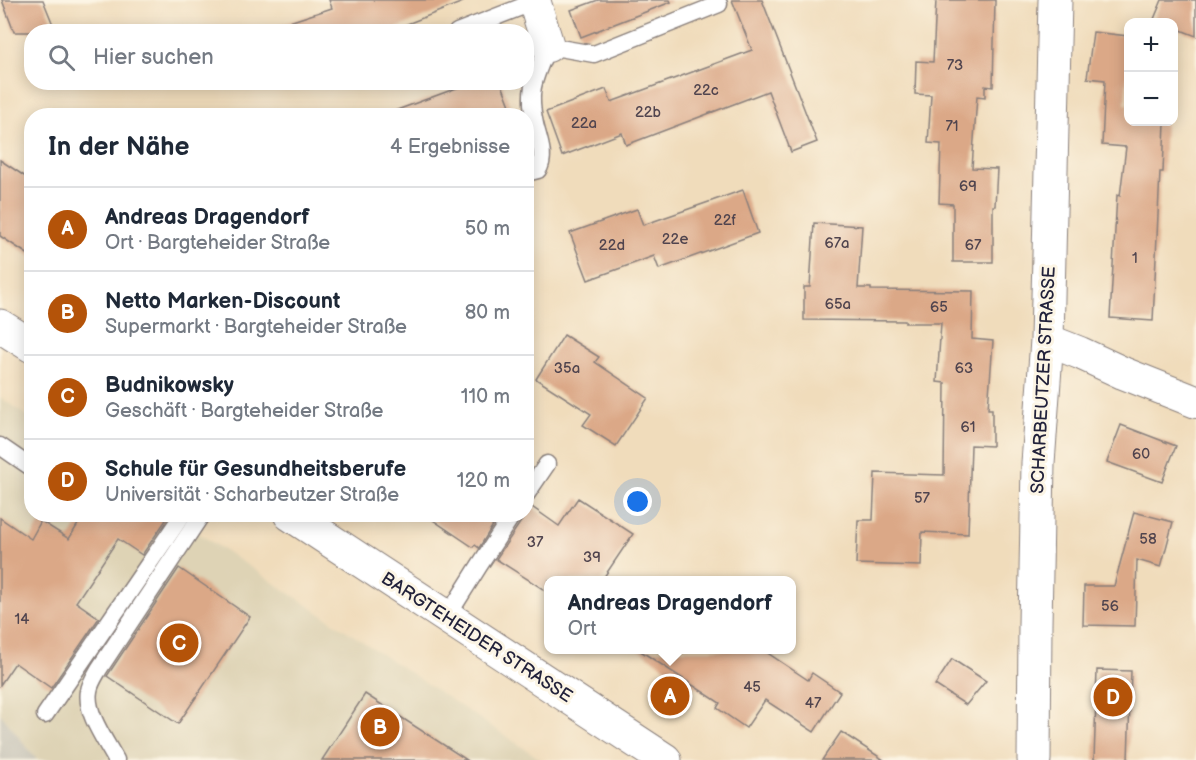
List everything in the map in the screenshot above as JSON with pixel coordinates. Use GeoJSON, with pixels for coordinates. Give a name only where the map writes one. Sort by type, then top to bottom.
{"type":"FeatureCollection","features":[{"type":"Feature","properties":{"kind":"main road","name":"SCHARBEUTZER STRASSE"},"geometry":{"type":"LineString","coordinates":[[1034,760],[1038,463],[1047,340],[1055,0]]}},
{"type":"Feature","properties":{"kind":"main road"},"geometry":{"type":"LineString","coordinates":[[0,326],[24,341]]}},
{"type":"Feature","properties":{"kind":"main road","name":"BARGTEHEIDER STRASSE"},"geometry":{"type":"LineString","coordinates":[[302,522],[665,760]]}},
{"type":"Feature","properties":{"kind":"street"},"geometry":{"type":"LineString","coordinates":[[534,1],[548,46]]}},
{"type":"Feature","properties":{"kind":"street"},"geometry":{"type":"LineString","coordinates":[[1047,340],[1196,402]]}},
{"type":"Feature","properties":{"kind":"lane"},"geometry":{"type":"LineString","coordinates":[[477,24],[534,1]]}},
{"type":"Feature","properties":{"kind":"lane"},"geometry":{"type":"LineString","coordinates":[[534,80],[548,46],[594,54],[719,4]]}},
{"type":"Feature","properties":{"kind":"lane"},"geometry":{"type":"LineString","coordinates":[[532,90],[532,108]]}},
{"type":"Feature","properties":{"kind":"lane"},"geometry":{"type":"LineString","coordinates":[[534,120],[543,159],[541,166],[534,171]]}},
{"type":"Feature","properties":{"kind":"lane"},"geometry":{"type":"LineString","coordinates":[[0,446],[24,462]]}},
{"type":"Feature","properties":{"kind":"lane"},"geometry":{"type":"LineString","coordinates":[[534,483],[547,464]]}},
{"type":"Feature","properties":{"kind":"lane"},"geometry":{"type":"LineString","coordinates":[[45,715],[178,522]]}},
{"type":"Feature","properties":{"kind":"lane"},"geometry":{"type":"LineString","coordinates":[[116,760],[89,705],[92,682],[197,522]]}},
{"type":"Feature","properties":{"kind":"lane"},"geometry":{"type":"LineString","coordinates":[[447,618],[508,522]]}},
{"type":"Feature","properties":{"kind":"shaded area"},"geometry":{"type":"Polygon","coordinates":[[[0,397],[24,414],[24,522],[182,522],[542,760],[37,760],[0,713],[0,397]]]}},
{"type":"Feature","properties":{"kind":"shaded area"},"geometry":{"type":"Polygon","coordinates":[[[0,713],[37,760],[0,760],[0,713]]]}},
{"type":"Feature","properties":{"kind":"building"},"geometry":{"type":"Polygon","coordinates":[[[2,0],[43,0],[53,24],[24,24],[24,32],[14,32],[2,0]]]}},
{"type":"Feature","properties":{"kind":"building"},"geometry":{"type":"Polygon","coordinates":[[[329,0],[463,0],[463,2],[407,24],[283,24],[332,8],[329,0]]]}},
{"type":"Feature","properties":{"kind":"building"},"geometry":{"type":"Polygon","coordinates":[[[598,0],[670,0],[671,2],[581,37],[571,10],[598,0]]]}},
{"type":"Feature","properties":{"kind":"building"},"geometry":{"type":"Polygon","coordinates":[[[732,0],[762,0],[817,142],[791,152],[768,91],[626,145],[622,133],[562,156],[546,112],[606,89],[611,102],[752,50],[732,0]]]}},
{"type":"Feature","properties":{"kind":"building"},"geometry":{"type":"Polygon","coordinates":[[[936,0],[995,0],[993,87],[985,86],[985,97],[977,96],[972,168],[997,169],[995,206],[993,206],[993,262],[953,262],[953,204],[939,203],[941,144],[928,143],[931,95],[915,94],[916,61],[933,62],[936,0]]]}},
{"type":"Feature","properties":{"kind":"building"},"geometry":{"type":"Polygon","coordinates":[[[1162,0],[1196,0],[1196,36],[1178,29],[1178,18],[1154,18],[1162,0]]]}},
{"type":"Feature","properties":{"kind":"building"},"geometry":{"type":"Polygon","coordinates":[[[1093,32],[1124,36],[1124,126],[1165,126],[1163,172],[1160,172],[1153,321],[1110,318],[1117,195],[1120,196],[1126,147],[1102,145],[1105,80],[1087,78],[1093,32]]]}},
{"type":"Feature","properties":{"kind":"building"},"geometry":{"type":"Polygon","coordinates":[[[451,90],[504,90],[511,108],[403,108],[451,90]]]}},
{"type":"Feature","properties":{"kind":"building"},"geometry":{"type":"Polygon","coordinates":[[[0,160],[24,176],[24,252],[0,236],[0,160]]]}},
{"type":"Feature","properties":{"kind":"building"},"geometry":{"type":"Polygon","coordinates":[[[743,190],[758,233],[659,269],[654,256],[588,280],[570,233],[637,209],[643,225],[743,190]]]}},
{"type":"Feature","properties":{"kind":"building"},"geometry":{"type":"Polygon","coordinates":[[[814,223],[862,226],[858,288],[973,291],[972,339],[993,341],[988,409],[992,409],[992,446],[971,445],[968,534],[922,532],[921,566],[856,564],[858,520],[873,520],[875,473],[944,475],[945,383],[937,382],[941,323],[804,320],[804,287],[810,287],[814,223]]]}},
{"type":"Feature","properties":{"kind":"building"},"geometry":{"type":"Polygon","coordinates":[[[564,335],[599,357],[595,362],[648,398],[616,446],[583,425],[591,414],[536,379],[564,335]]]}},
{"type":"Feature","properties":{"kind":"building"},"geometry":{"type":"Polygon","coordinates":[[[1121,425],[1176,446],[1162,482],[1107,462],[1121,425]]]}},
{"type":"Feature","properties":{"kind":"building"},"geometry":{"type":"Polygon","coordinates":[[[578,498],[633,534],[605,576],[544,576],[544,590],[496,559],[521,522],[534,522],[534,508],[559,526],[578,498]]]}},
{"type":"Feature","properties":{"kind":"building"},"geometry":{"type":"Polygon","coordinates":[[[1134,512],[1173,522],[1161,567],[1137,560],[1135,626],[1083,625],[1084,586],[1114,586],[1134,512]]]}},
{"type":"Feature","properties":{"kind":"building"},"geometry":{"type":"Polygon","coordinates":[[[0,518],[31,539],[43,522],[69,539],[79,522],[165,522],[142,555],[118,539],[76,602],[99,618],[51,688],[15,663],[0,685],[0,518]]]}},
{"type":"Feature","properties":{"kind":"building"},"geometry":{"type":"Polygon","coordinates":[[[436,522],[495,522],[479,548],[475,545],[473,547],[436,522]]]}},
{"type":"Feature","properties":{"kind":"building"},"geometry":{"type":"Polygon","coordinates":[[[179,568],[250,617],[178,724],[107,676],[179,568]]]}},
{"type":"Feature","properties":{"kind":"building"},"geometry":{"type":"Polygon","coordinates":[[[645,654],[769,654],[808,680],[812,673],[840,692],[814,732],[765,700],[746,728],[717,708],[720,703],[645,654]]]}},
{"type":"Feature","properties":{"kind":"building"},"geometry":{"type":"Polygon","coordinates":[[[952,659],[986,681],[966,705],[935,685],[952,659]]]}},
{"type":"Feature","properties":{"kind":"building"},"geometry":{"type":"Polygon","coordinates":[[[1097,670],[1131,671],[1128,760],[1094,760],[1097,670]]]}},
{"type":"Feature","properties":{"kind":"building"},"geometry":{"type":"Polygon","coordinates":[[[365,694],[467,760],[322,760],[365,694]]]}},
{"type":"Feature","properties":{"kind":"building"},"geometry":{"type":"Polygon","coordinates":[[[841,732],[884,760],[822,760],[841,732]]]}},
{"type":"Feature","properties":{"kind":"place","name":"Budnikowsky"},"geometry":{"type":"Point","coordinates":[179,643]}},
{"type":"Feature","properties":{"kind":"place","name":"Andreas Dragendorf"},"geometry":{"type":"Point","coordinates":[670,696]}},
{"type":"Feature","properties":{"kind":"place","name":"Schule für Gesundheitsberufe"},"geometry":{"type":"Point","coordinates":[1113,697]}},
{"type":"Feature","properties":{"kind":"place","name":"Netto Marken-Discount"},"geometry":{"type":"Point","coordinates":[380,727]}}]}
